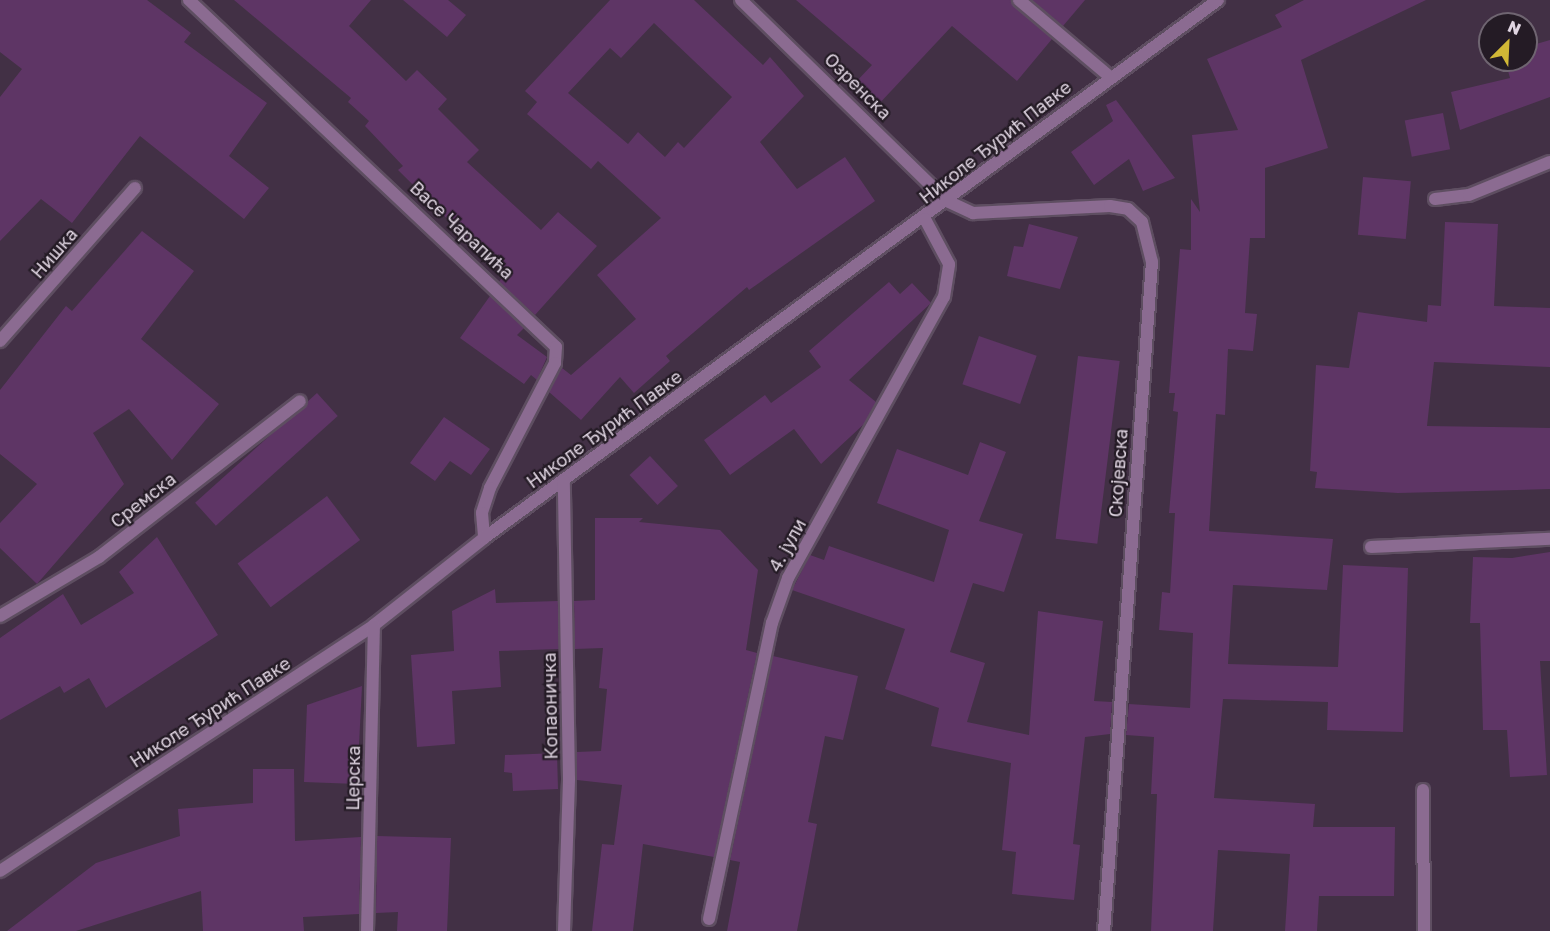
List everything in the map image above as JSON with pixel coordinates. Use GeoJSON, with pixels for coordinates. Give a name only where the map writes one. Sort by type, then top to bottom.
{"type":"FeatureCollection","features":[{"type":"Feature","properties":{"kind":"street","name":"Васе Чарапића"},"geometry":{"type":"LineString","coordinates":[[189,0],[556,347],[555,363],[490,488],[482,513],[484,538]]}},
{"type":"Feature","properties":{"kind":"street","name":"Озренска"},"geometry":{"type":"LineString","coordinates":[[741,0],[948,201]]}},
{"type":"Feature","properties":{"kind":"street"},"geometry":{"type":"LineString","coordinates":[[1019,0],[1109,76]]}},
{"type":"Feature","properties":{"kind":"street","name":"Николе Ђурић Павке"},"geometry":{"type":"LineString","coordinates":[[0,871],[375,625],[484,538],[925,219],[1109,76],[1218,0]]}},
{"type":"Feature","properties":{"kind":"street"},"geometry":{"type":"LineString","coordinates":[[1435,199],[1468,195],[1550,162]]}},
{"type":"Feature","properties":{"kind":"street","name":"Нишка"},"geometry":{"type":"LineString","coordinates":[[0,341],[135,188]]}},
{"type":"Feature","properties":{"kind":"street","name":"Скојевска"},"geometry":{"type":"LineString","coordinates":[[948,201],[973,213],[1110,206],[1128,209],[1147,235],[1152,262],[1104,931]]}},
{"type":"Feature","properties":{"kind":"street","name":"4. јули"},"geometry":{"type":"LineString","coordinates":[[709,919],[772,623],[788,578],[903,379],[944,297],[949,264],[925,219]]}},
{"type":"Feature","properties":{"kind":"street","name":"Сремска"},"geometry":{"type":"LineString","coordinates":[[0,616],[99,557],[300,401]]}},
{"type":"Feature","properties":{"kind":"street","name":"Копаоничка"},"geometry":{"type":"LineString","coordinates":[[564,481],[569,779],[564,931]]}},
{"type":"Feature","properties":{"kind":"street"},"geometry":{"type":"LineString","coordinates":[[1371,547],[1550,539]]}},
{"type":"Feature","properties":{"kind":"street","name":"Церска"},"geometry":{"type":"LineString","coordinates":[[367,931],[375,625]]}},
{"type":"Feature","properties":{"kind":"street"},"geometry":{"type":"LineString","coordinates":[[1423,790],[1424,931]]}},
{"type":"Feature","properties":{"kind":"building"},"geometry":{"type":"Polygon","coordinates":[[[0,0],[147,0],[191,33],[184,42],[267,103],[229,156],[269,188],[244,219],[140,136],[72,223],[41,199],[0,241],[0,97],[22,69],[0,52],[0,0]]]}},
{"type":"Feature","properties":{"kind":"building"},"geometry":{"type":"Polygon","coordinates":[[[234,0],[371,0],[349,26],[406,81],[417,70],[447,99],[438,109],[479,150],[467,162],[541,230],[558,212],[597,246],[535,315],[499,282],[504,275],[398,170],[403,166],[365,126],[369,121],[348,102],[351,98],[234,0]]]}},
{"type":"Feature","properties":{"kind":"building"},"geometry":{"type":"Polygon","coordinates":[[[403,0],[448,0],[466,15],[447,37],[403,0]]]}},
{"type":"Feature","properties":{"kind":"building"},"geometry":{"type":"Polygon","coordinates":[[[610,0],[694,0],[763,65],[770,57],[804,96],[760,142],[797,189],[845,157],[875,201],[749,290],[747,287],[666,356],[670,361],[634,393],[620,377],[581,420],[549,392],[562,368],[571,375],[636,319],[597,275],[661,218],[598,161],[591,169],[527,114],[537,102],[525,91],[610,0]],[[654,23],[621,58],[610,48],[568,93],[628,144],[638,132],[665,157],[678,142],[684,148],[732,97],[654,23]]]}},
{"type":"Feature","properties":{"kind":"building"},"geometry":{"type":"Polygon","coordinates":[[[796,0],[1011,0],[1052,39],[1017,81],[952,26],[877,106],[854,84],[872,65],[796,0]]]}},
{"type":"Feature","properties":{"kind":"building"},"geometry":{"type":"Polygon","coordinates":[[[1032,0],[1085,0],[1063,26],[1032,0]]]}},
{"type":"Feature","properties":{"kind":"building"},"geometry":{"type":"Polygon","coordinates":[[[1304,0],[1426,0],[1301,60],[1328,148],[1265,168],[1265,238],[1250,238],[1245,313],[1257,314],[1253,351],[1228,349],[1225,415],[1216,414],[1209,531],[1333,539],[1327,590],[1233,585],[1228,664],[1338,667],[1343,565],[1408,568],[1403,732],[1327,730],[1328,702],[1223,699],[1214,798],[1315,804],[1313,827],[1395,827],[1394,896],[1319,896],[1317,931],[1285,931],[1290,854],[1218,850],[1213,931],[1151,931],[1157,794],[1151,794],[1154,737],[1126,735],[1129,704],[1190,708],[1193,633],[1159,630],[1162,592],[1170,593],[1175,513],[1169,513],[1178,412],[1173,411],[1175,393],[1169,393],[1180,249],[1191,250],[1191,199],[1200,212],[1192,135],[1238,130],[1207,59],[1282,27],[1275,15],[1304,0]]]}},
{"type":"Feature","properties":{"kind":"building"},"geometry":{"type":"Polygon","coordinates":[[[1550,40],[1550,97],[1460,130],[1451,92],[1510,78],[1508,72],[1538,72],[1538,44],[1550,40]]]}},
{"type":"Feature","properties":{"kind":"building"},"geometry":{"type":"Polygon","coordinates":[[[1116,100],[1175,178],[1143,191],[1129,159],[1094,185],[1071,152],[1113,121],[1106,105],[1116,100]]]}},
{"type":"Feature","properties":{"kind":"building"},"geometry":{"type":"Polygon","coordinates":[[[1443,113],[1450,149],[1412,157],[1405,120],[1443,113]]]}},
{"type":"Feature","properties":{"kind":"building"},"geometry":{"type":"Polygon","coordinates":[[[1363,177],[1411,181],[1406,239],[1358,235],[1363,177]]]}},
{"type":"Feature","properties":{"kind":"building"},"geometry":{"type":"Polygon","coordinates":[[[1445,222],[1498,224],[1494,306],[1550,308],[1550,367],[1434,362],[1427,426],[1550,428],[1550,489],[1398,493],[1315,488],[1317,472],[1310,471],[1316,365],[1349,368],[1358,312],[1427,322],[1428,305],[1441,306],[1445,222]]]}},
{"type":"Feature","properties":{"kind":"building"},"geometry":{"type":"Polygon","coordinates":[[[1029,224],[1078,237],[1060,289],[1007,276],[1014,246],[1023,247],[1029,224]]]}},
{"type":"Feature","properties":{"kind":"building"},"geometry":{"type":"Polygon","coordinates":[[[142,231],[194,271],[141,339],[219,404],[172,460],[129,409],[93,433],[124,484],[37,584],[0,548],[0,523],[37,484],[0,454],[0,390],[66,306],[72,311],[142,231]]]}},
{"type":"Feature","properties":{"kind":"building"},"geometry":{"type":"Polygon","coordinates":[[[889,282],[900,294],[912,283],[931,303],[849,380],[876,402],[864,424],[821,464],[794,429],[730,475],[704,440],[765,395],[771,403],[821,367],[809,351],[889,282]]]}},
{"type":"Feature","properties":{"kind":"building"},"geometry":{"type":"Polygon","coordinates":[[[490,296],[524,328],[517,335],[547,357],[537,380],[531,375],[524,384],[460,338],[490,296]]]}},
{"type":"Feature","properties":{"kind":"building"},"geometry":{"type":"Polygon","coordinates":[[[979,336],[1037,356],[1020,404],[962,384],[979,336]]]}},
{"type":"Feature","properties":{"kind":"building"},"geometry":{"type":"Polygon","coordinates":[[[1078,356],[1120,361],[1097,544],[1056,539],[1078,356]]]}},
{"type":"Feature","properties":{"kind":"building"},"geometry":{"type":"Polygon","coordinates":[[[317,393],[338,416],[216,526],[195,503],[317,393]]]}},
{"type":"Feature","properties":{"kind":"building"},"geometry":{"type":"Polygon","coordinates":[[[444,417],[490,449],[471,475],[450,461],[435,481],[410,463],[444,417]]]}},
{"type":"Feature","properties":{"kind":"building"},"geometry":{"type":"Polygon","coordinates":[[[980,442],[1006,452],[979,521],[1023,534],[1004,592],[973,583],[950,652],[985,663],[967,722],[1029,735],[1038,611],[1103,621],[1094,701],[1112,702],[1110,734],[1085,737],[1073,844],[1080,845],[1074,900],[1012,894],[1016,852],[1002,850],[1011,763],[931,746],[939,708],[885,689],[905,629],[792,590],[810,555],[824,560],[829,546],[934,582],[949,530],[877,503],[897,449],[968,475],[980,442]]]}},
{"type":"Feature","properties":{"kind":"building"},"geometry":{"type":"Polygon","coordinates":[[[650,456],[678,486],[657,505],[630,475],[650,456]]]}},
{"type":"Feature","properties":{"kind":"building"},"geometry":{"type":"Polygon","coordinates":[[[327,496],[360,540],[271,607],[238,563],[327,496]]]}},
{"type":"Feature","properties":{"kind":"building"},"geometry":{"type":"Polygon","coordinates":[[[595,518],[643,518],[639,522],[720,530],[758,570],[746,650],[757,653],[714,857],[643,844],[633,931],[592,931],[602,844],[614,845],[622,785],[577,780],[577,752],[601,751],[607,689],[599,688],[603,648],[575,649],[574,601],[595,600],[595,518]]]}},
{"type":"Feature","properties":{"kind":"building"},"geometry":{"type":"Polygon","coordinates":[[[157,537],[218,635],[106,708],[89,678],[64,693],[60,686],[0,720],[0,638],[63,594],[81,625],[134,593],[119,572],[157,537]]]}},
{"type":"Feature","properties":{"kind":"building"},"geometry":{"type":"Polygon","coordinates":[[[1550,552],[1550,661],[1540,661],[1547,775],[1510,777],[1507,730],[1483,730],[1480,623],[1470,623],[1473,557],[1512,558],[1550,552]]]}},
{"type":"Feature","properties":{"kind":"building"},"geometry":{"type":"Polygon","coordinates":[[[495,589],[496,603],[558,601],[559,649],[499,651],[501,687],[452,691],[455,744],[417,747],[411,655],[454,651],[452,611],[495,589]]]}},
{"type":"Feature","properties":{"kind":"building"},"geometry":{"type":"Polygon","coordinates":[[[773,656],[858,676],[843,740],[825,736],[808,822],[817,824],[797,931],[727,931],[740,862],[730,860],[773,656]]]}},
{"type":"Feature","properties":{"kind":"building"},"geometry":{"type":"Polygon","coordinates":[[[362,686],[357,784],[304,782],[307,705],[362,686]]]}},
{"type":"Feature","properties":{"kind":"building"},"geometry":{"type":"Polygon","coordinates":[[[557,753],[558,789],[513,791],[512,773],[504,772],[505,755],[557,753]]]}},
{"type":"Feature","properties":{"kind":"building"},"geometry":{"type":"Polygon","coordinates":[[[253,769],[294,769],[295,841],[361,837],[359,914],[303,917],[304,931],[203,931],[201,891],[76,931],[7,931],[96,863],[180,836],[178,809],[253,803],[253,769]]]}},
{"type":"Feature","properties":{"kind":"building"},"geometry":{"type":"Polygon","coordinates":[[[377,836],[451,838],[447,931],[397,931],[398,912],[376,913],[377,836]]]}}]}
